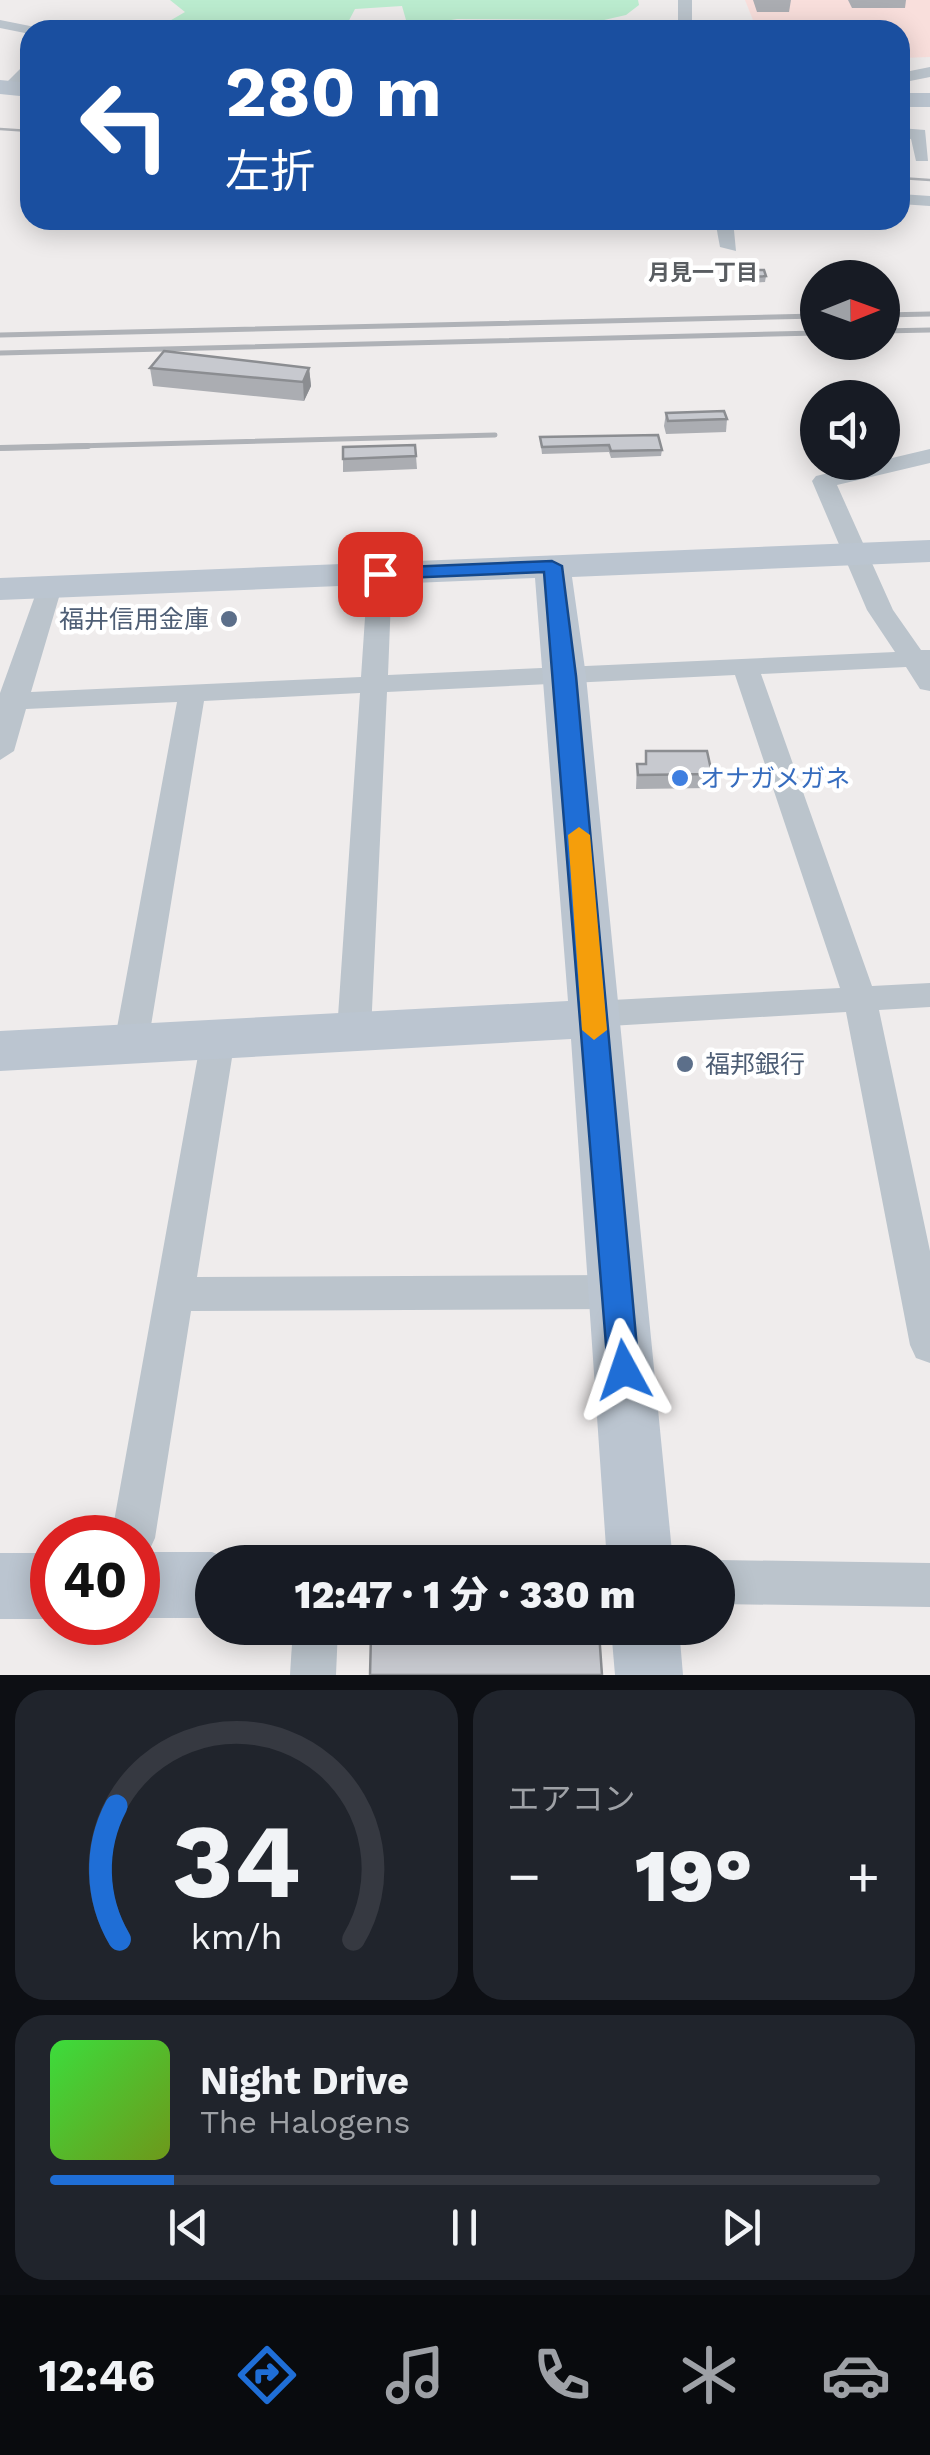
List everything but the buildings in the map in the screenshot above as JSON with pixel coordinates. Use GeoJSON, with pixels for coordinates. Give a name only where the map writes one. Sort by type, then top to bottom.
{"type":"FeatureCollection","features":[{"type":"Feature","properties":{"kind":"street"},"geometry":{"type":"LineString","coordinates":[[0,110],[17,89]]}},
{"type":"Feature","properties":{"kind":"street"},"geometry":{"type":"LineString","coordinates":[[910,134],[919,134],[926,157]]}},
{"type":"Feature","properties":{"kind":"street"},"geometry":{"type":"LineString","coordinates":[[726,230],[729,247]]}},
{"type":"Feature","properties":{"kind":"street"},"geometry":{"type":"LineString","coordinates":[[930,456],[824,481],[880,610],[922,659],[930,683]]}},
{"type":"Feature","properties":{"kind":"street"},"geometry":{"type":"LineString","coordinates":[[0,589],[930,552]]}},
{"type":"Feature","properties":{"kind":"street"},"geometry":{"type":"LineString","coordinates":[[552,566],[566,676],[639,1545]]}},
{"type":"Feature","properties":{"kind":"street"},"geometry":{"type":"LineString","coordinates":[[354,1031],[380,574]]}},
{"type":"Feature","properties":{"kind":"street"},"geometry":{"type":"LineString","coordinates":[[0,751],[8,701],[49,587]]}},
{"type":"Feature","properties":{"kind":"street"},"geometry":{"type":"LineString","coordinates":[[8,701],[922,659]]}},
{"type":"Feature","properties":{"kind":"street"},"geometry":{"type":"LineString","coordinates":[[746,669],[860,999],[930,1346]]}},
{"type":"Feature","properties":{"kind":"street"},"geometry":{"type":"LineString","coordinates":[[131,1044],[192,693]]}},
{"type":"Feature","properties":{"kind":"street"},"geometry":{"type":"LineString","coordinates":[[0,1051],[930,995]]}},
{"type":"Feature","properties":{"kind":"street"},"geometry":{"type":"LineString","coordinates":[[137,1515],[218,1039]]}},
{"type":"Feature","properties":{"kind":"street"},"geometry":{"type":"LineString","coordinates":[[172,1294],[617,1292]]}},
{"type":"Feature","properties":{"kind":"street"},"geometry":{"type":"LineString","coordinates":[[735,1582],[930,1585]]}},
{"type":"Feature","properties":{"kind":"street"},"geometry":{"type":"LineString","coordinates":[[160,1585],[195,1585]]}},
{"type":"Feature","properties":{"kind":"street"},"geometry":{"type":"LineString","coordinates":[[0,1586],[30,1586]]}},
{"type":"Feature","properties":{"kind":"street"},"geometry":{"type":"LineString","coordinates":[[313,1675],[315,1645]]}},
{"type":"Feature","properties":{"kind":"street"},"geometry":{"type":"LineString","coordinates":[[646,1645],[649,1675]]}},
{"type":"Feature","properties":{"kind":"shaded area"},"geometry":{"type":"Polygon","coordinates":[[[745,0],[930,0],[930,57],[910,58],[910,20],[753,20],[745,0]]]}},
{"type":"Feature","properties":{"kind":"green space"},"geometry":{"type":"Polygon","coordinates":[[[170,0],[638,0],[639,5],[626,15],[604,20],[406,20],[402,6],[355,9],[349,20],[171,20],[185,12],[170,0]]]}},
{"type":"Feature","properties":{"kind":"tram line"},"geometry":{"type":"LineString","coordinates":[[0,129],[20,130]]}},
{"type":"Feature","properties":{"kind":"tram line"},"geometry":{"type":"LineString","coordinates":[[910,179],[930,180]]}},
{"type":"Feature","properties":{"kind":"railway"},"geometry":{"type":"LineString","coordinates":[[900,315],[930,314]]}},
{"type":"Feature","properties":{"kind":"railway"},"geometry":{"type":"LineString","coordinates":[[0,335],[800,316]]}},
{"type":"Feature","properties":{"kind":"railway"},"geometry":{"type":"LineString","coordinates":[[900,331],[930,330]]}},
{"type":"Feature","properties":{"kind":"railway"},"geometry":{"type":"LineString","coordinates":[[0,353],[800,333]]}},
{"type":"Feature","properties":{"kind":"railway"},"geometry":{"type":"LineString","coordinates":[[88,446],[0,448],[495,435]]}},
{"type":"Feature","properties":{"kind":"slow traffic"},"geometry":{"type":"LineString","coordinates":[[579,835],[594,1030]]}},
{"type":"Feature","properties":{"kind":"place","name":"福井信用金庫"},"geometry":{"type":"Point","coordinates":[229,619]}},
{"type":"Feature","properties":{"kind":"place","name":"オナガメガネ"},"geometry":{"type":"Point","coordinates":[680,778]}},
{"type":"Feature","properties":{"kind":"place","name":"福邦銀行"},"geometry":{"type":"Point","coordinates":[685,1064]}},
{"type":"Feature","properties":{"kind":"district","name":"月見一丁目"},"geometry":{"type":"Point","coordinates":[703,272]}},
{"type":"Feature","properties":{"kind":"route"},"geometry":{"type":"LineString","coordinates":[[380,574],[552,566],[566,676],[624,1370]]}}]}
